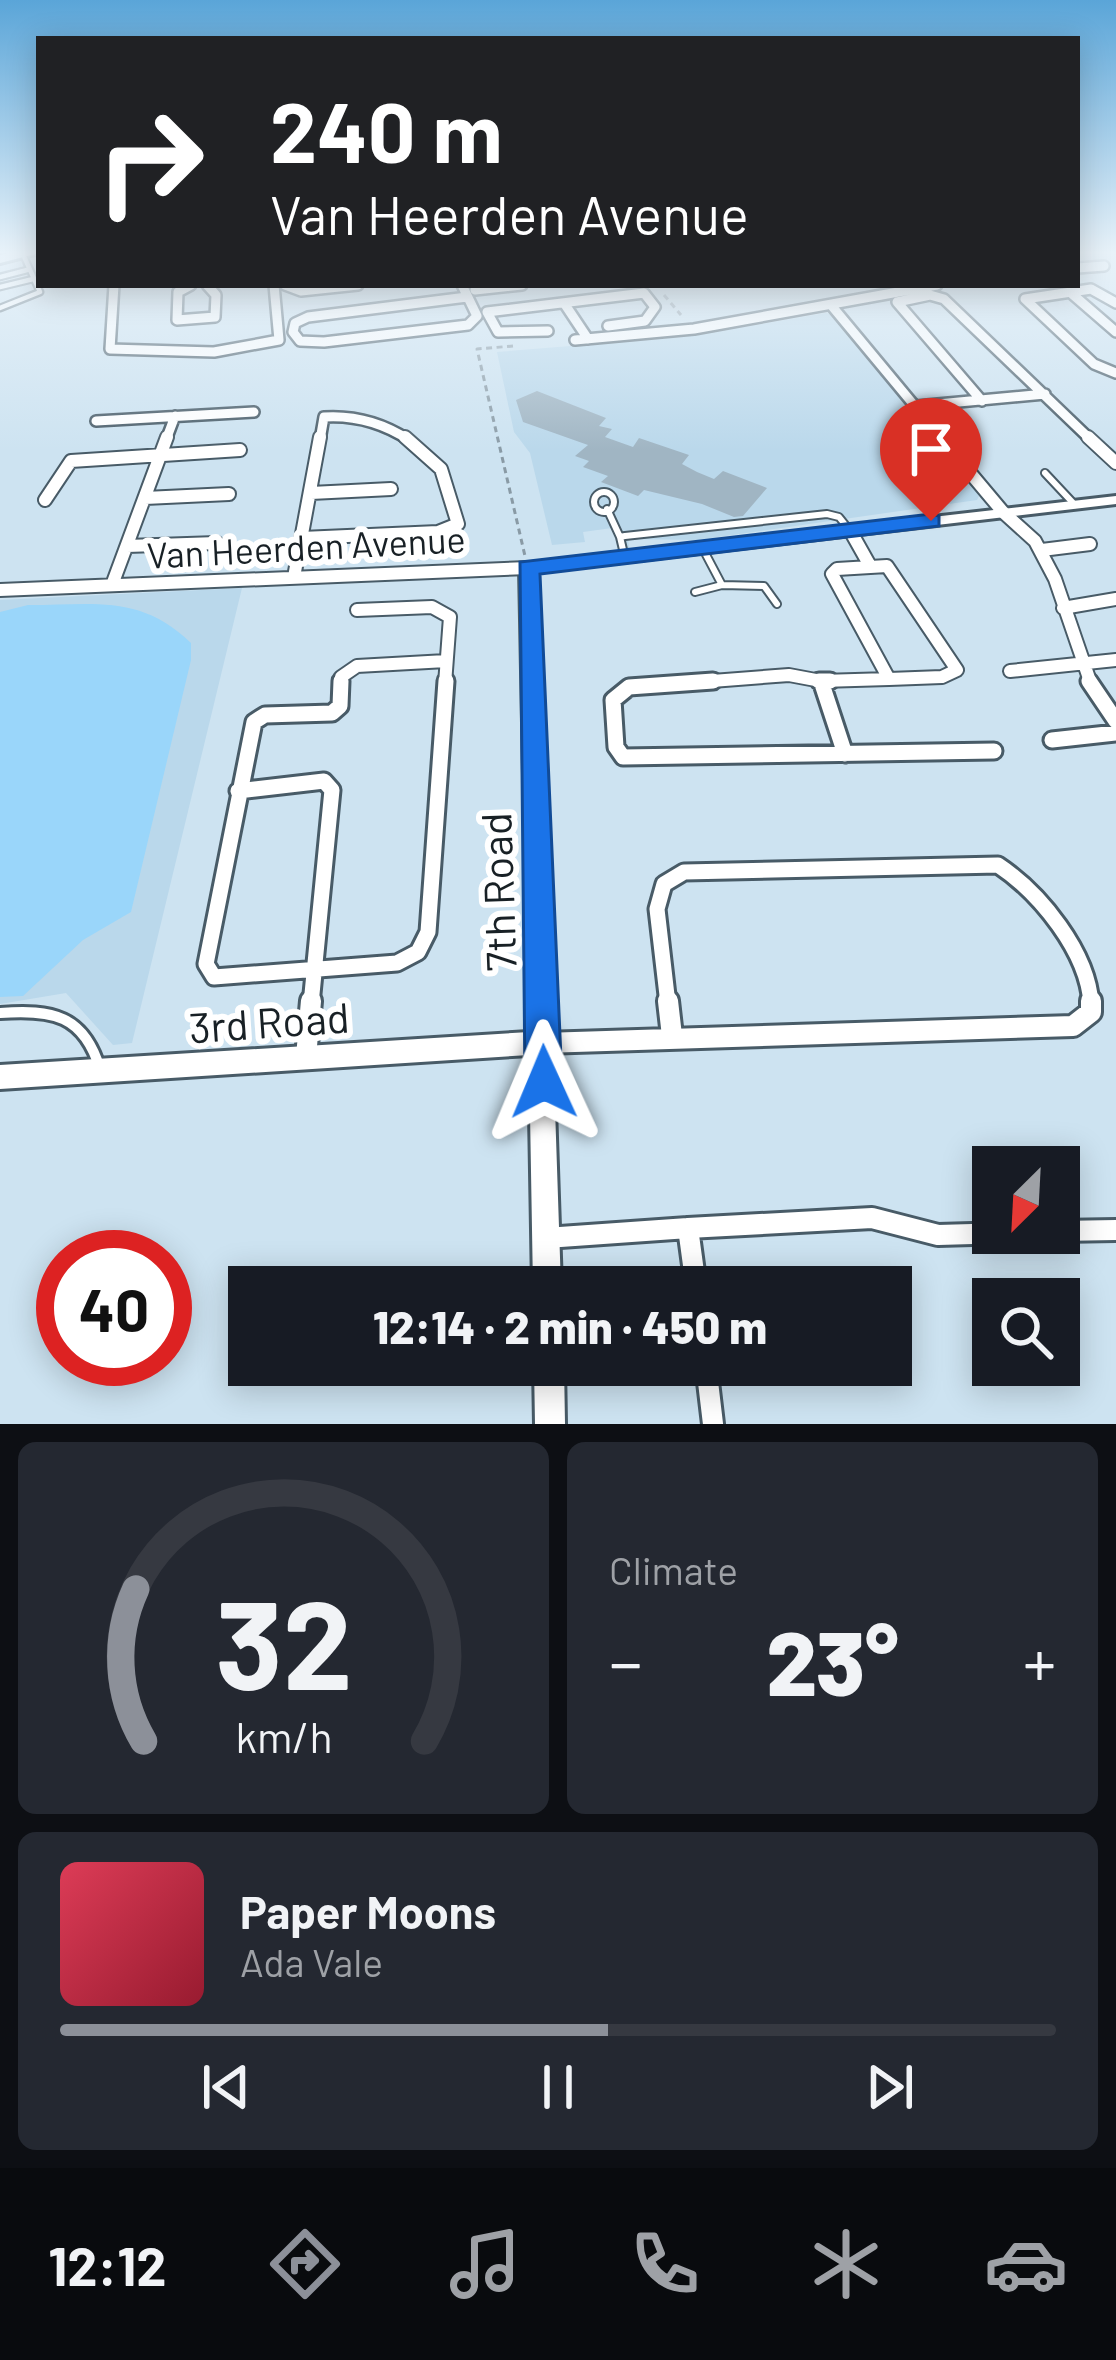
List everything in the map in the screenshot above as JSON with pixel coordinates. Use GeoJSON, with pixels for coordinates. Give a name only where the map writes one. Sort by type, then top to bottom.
{"type":"FeatureCollection","features":[{"type":"Feature","properties":{"kind":"street"},"geometry":{"type":"LineString","coordinates":[[111,318],[110,349],[193,353],[279,340],[277,318]]}},
{"type":"Feature","properties":{"kind":"street"},"geometry":{"type":"LineString","coordinates":[[305,318],[295,323],[298,340],[324,342],[468,325],[476,318]]}},
{"type":"Feature","properties":{"kind":"street"},"geometry":{"type":"LineString","coordinates":[[491,318],[498,332],[548,331]]}},
{"type":"Feature","properties":{"kind":"street"},"geometry":{"type":"LineString","coordinates":[[574,318],[588,339]]}},
{"type":"Feature","properties":{"kind":"street"},"geometry":{"type":"LineString","coordinates":[[608,326],[642,318]]}},
{"type":"Feature","properties":{"kind":"street"},"geometry":{"type":"LineString","coordinates":[[574,340],[750,318]]}},
{"type":"Feature","properties":{"kind":"street"},"geometry":{"type":"LineString","coordinates":[[848,318],[1042,550],[1080,663],[1116,721]]}},
{"type":"Feature","properties":{"kind":"street"},"geometry":{"type":"LineString","coordinates":[[909,318],[978,397]]}},
{"type":"Feature","properties":{"kind":"street"},"geometry":{"type":"LineString","coordinates":[[966,318],[1116,463]]}},
{"type":"Feature","properties":{"kind":"street"},"geometry":{"type":"LineString","coordinates":[[1046,318],[1098,367],[1116,373]]}},
{"type":"Feature","properties":{"kind":"street"},"geometry":{"type":"LineString","coordinates":[[918,402],[1045,394]]}},
{"type":"Feature","properties":{"kind":"street"},"geometry":{"type":"LineString","coordinates":[[96,421],[254,412]]}},
{"type":"Feature","properties":{"kind":"street"},"geometry":{"type":"LineString","coordinates":[[112,586],[175,416]]}},
{"type":"Feature","properties":{"kind":"street"},"geometry":{"type":"LineString","coordinates":[[294,577],[320,420],[343,416],[391,429],[437,464],[458,524],[438,532],[302,538]]}},
{"type":"Feature","properties":{"kind":"street"},"geometry":{"type":"LineString","coordinates":[[45,500],[71,461],[241,450]]}},
{"type":"Feature","properties":{"kind":"street"},"geometry":{"type":"LineString","coordinates":[[311,493],[391,489]]}},
{"type":"Feature","properties":{"kind":"street"},"geometry":{"type":"LineString","coordinates":[[145,498],[230,494]]}},
{"type":"Feature","properties":{"kind":"street","name":"Van Heerden Avenue"},"geometry":{"type":"LineString","coordinates":[[0,590],[528,568],[1116,500]]}},
{"type":"Feature","properties":{"kind":"street"},"geometry":{"type":"LineString","coordinates":[[850,532],[869,564]]}},
{"type":"Feature","properties":{"kind":"street"},"geometry":{"type":"LineString","coordinates":[[128,546],[218,543]]}},
{"type":"Feature","properties":{"kind":"street"},"geometry":{"type":"LineString","coordinates":[[1042,550],[1090,544]]}},
{"type":"Feature","properties":{"kind":"street"},"geometry":{"type":"LineString","coordinates":[[889,679],[832,580],[837,569],[869,564],[892,571],[957,663],[954,673],[942,677],[889,679],[821,681],[797,675],[629,687],[613,700],[618,752],[637,760],[994,751]]}},
{"type":"Feature","properties":{"kind":"street","name":"7th Road"},"geometry":{"type":"LineString","coordinates":[[528,568],[547,1266]]}},
{"type":"Feature","properties":{"kind":"street"},"geometry":{"type":"LineString","coordinates":[[1064,608],[1116,599]]}},
{"type":"Feature","properties":{"kind":"street"},"geometry":{"type":"LineString","coordinates":[[357,610],[444,610],[450,617],[428,932],[418,952],[397,963],[222,980],[208,971],[249,734],[260,717],[332,713],[340,706],[341,677],[353,667],[446,661]]}},
{"type":"Feature","properties":{"kind":"street"},"geometry":{"type":"LineString","coordinates":[[1010,671],[1116,660]]}},
{"type":"Feature","properties":{"kind":"street"},"geometry":{"type":"LineString","coordinates":[[821,681],[845,754]]}},
{"type":"Feature","properties":{"kind":"street"},"geometry":{"type":"LineString","coordinates":[[1052,740],[1116,734]]}},
{"type":"Feature","properties":{"kind":"street"},"geometry":{"type":"LineString","coordinates":[[238,791],[330,784],[319,969],[306,1058]]}},
{"type":"Feature","properties":{"kind":"street"},"geometry":{"type":"LineString","coordinates":[[543,1042],[1072,1026],[1091,1012],[1093,989],[1032,892],[998,866],[684,872],[664,884],[657,908],[672,1036]]}},
{"type":"Feature","properties":{"kind":"street","name":"3rd Road"},"geometry":{"type":"LineString","coordinates":[[0,1077],[543,1042]]}},
{"type":"Feature","properties":{"kind":"street"},"geometry":{"type":"LineString","coordinates":[[546,1238],[872,1218],[938,1235],[972,1234]]}},
{"type":"Feature","properties":{"kind":"street"},"geometry":{"type":"LineString","coordinates":[[688,1228],[693,1266]]}},
{"type":"Feature","properties":{"kind":"street"},"geometry":{"type":"LineString","coordinates":[[1080,1231],[1116,1230]]}},
{"type":"Feature","properties":{"kind":"street"},"geometry":{"type":"LineString","coordinates":[[549,1386],[550,1424]]}},
{"type":"Feature","properties":{"kind":"street"},"geometry":{"type":"LineString","coordinates":[[708,1386],[713,1424]]}},
{"type":"Feature","properties":{"kind":"lane"},"geometry":{"type":"LineString","coordinates":[[1045,472],[1075,505]]}},
{"type":"Feature","properties":{"kind":"lane"},"geometry":{"type":"LineString","coordinates":[[607,509],[625,558]]}},
{"type":"Feature","properties":{"kind":"lane"},"geometry":{"type":"LineString","coordinates":[[620,536],[827,514],[838,517],[850,532]]}},
{"type":"Feature","properties":{"kind":"lane"},"geometry":{"type":"LineString","coordinates":[[703,549],[722,585]]}},
{"type":"Feature","properties":{"kind":"lane"},"geometry":{"type":"LineString","coordinates":[[695,592],[722,585],[764,586],[777,604]]}},
{"type":"Feature","properties":{"kind":"lane"},"geometry":{"type":"LineString","coordinates":[[0,1013],[55,1009],[64,1014],[96,1051],[100,1070]]}},
{"type":"Feature","properties":{"kind":"path"},"geometry":{"type":"LineString","coordinates":[[685,318],[694,328]]}},
{"type":"Feature","properties":{"kind":"path"},"geometry":{"type":"LineString","coordinates":[[516,346],[477,349],[528,568]]}},
{"type":"Feature","properties":{"kind":"shaded area"},"geometry":{"type":"Polygon","coordinates":[[[794,318],[837,318],[979,496],[977,500],[697,540],[628,539],[630,555],[621,555],[612,528],[583,532],[585,542],[552,545],[530,453],[514,432],[497,352],[683,337],[794,318]]]}},
{"type":"Feature","properties":{"kind":"shaded area"},"geometry":{"type":"Polygon","coordinates":[[[242,588],[132,1043],[113,1045],[66,993],[0,1004],[0,600],[242,588]]]}},
{"type":"Feature","properties":{"kind":"shaded area"},"geometry":{"type":"Polygon","coordinates":[[[28,605],[135,609],[154,616],[191,643],[191,660],[131,912],[83,940],[23,996],[0,997],[0,612],[28,605]]]}},
{"type":"Feature","properties":{"kind":"building"},"geometry":{"type":"Polygon","coordinates":[[[537,391],[606,418],[599,426],[612,429],[605,437],[633,447],[639,438],[689,455],[682,464],[714,479],[723,471],[767,488],[743,516],[734,517],[702,504],[644,490],[638,496],[601,482],[608,476],[583,467],[589,461],[575,456],[588,445],[523,422],[516,400],[537,391]]]}},
{"type":"Feature","properties":{"kind":"route"},"geometry":{"type":"LineString","coordinates":[[544,1082],[528,568],[931,521]]}}]}
